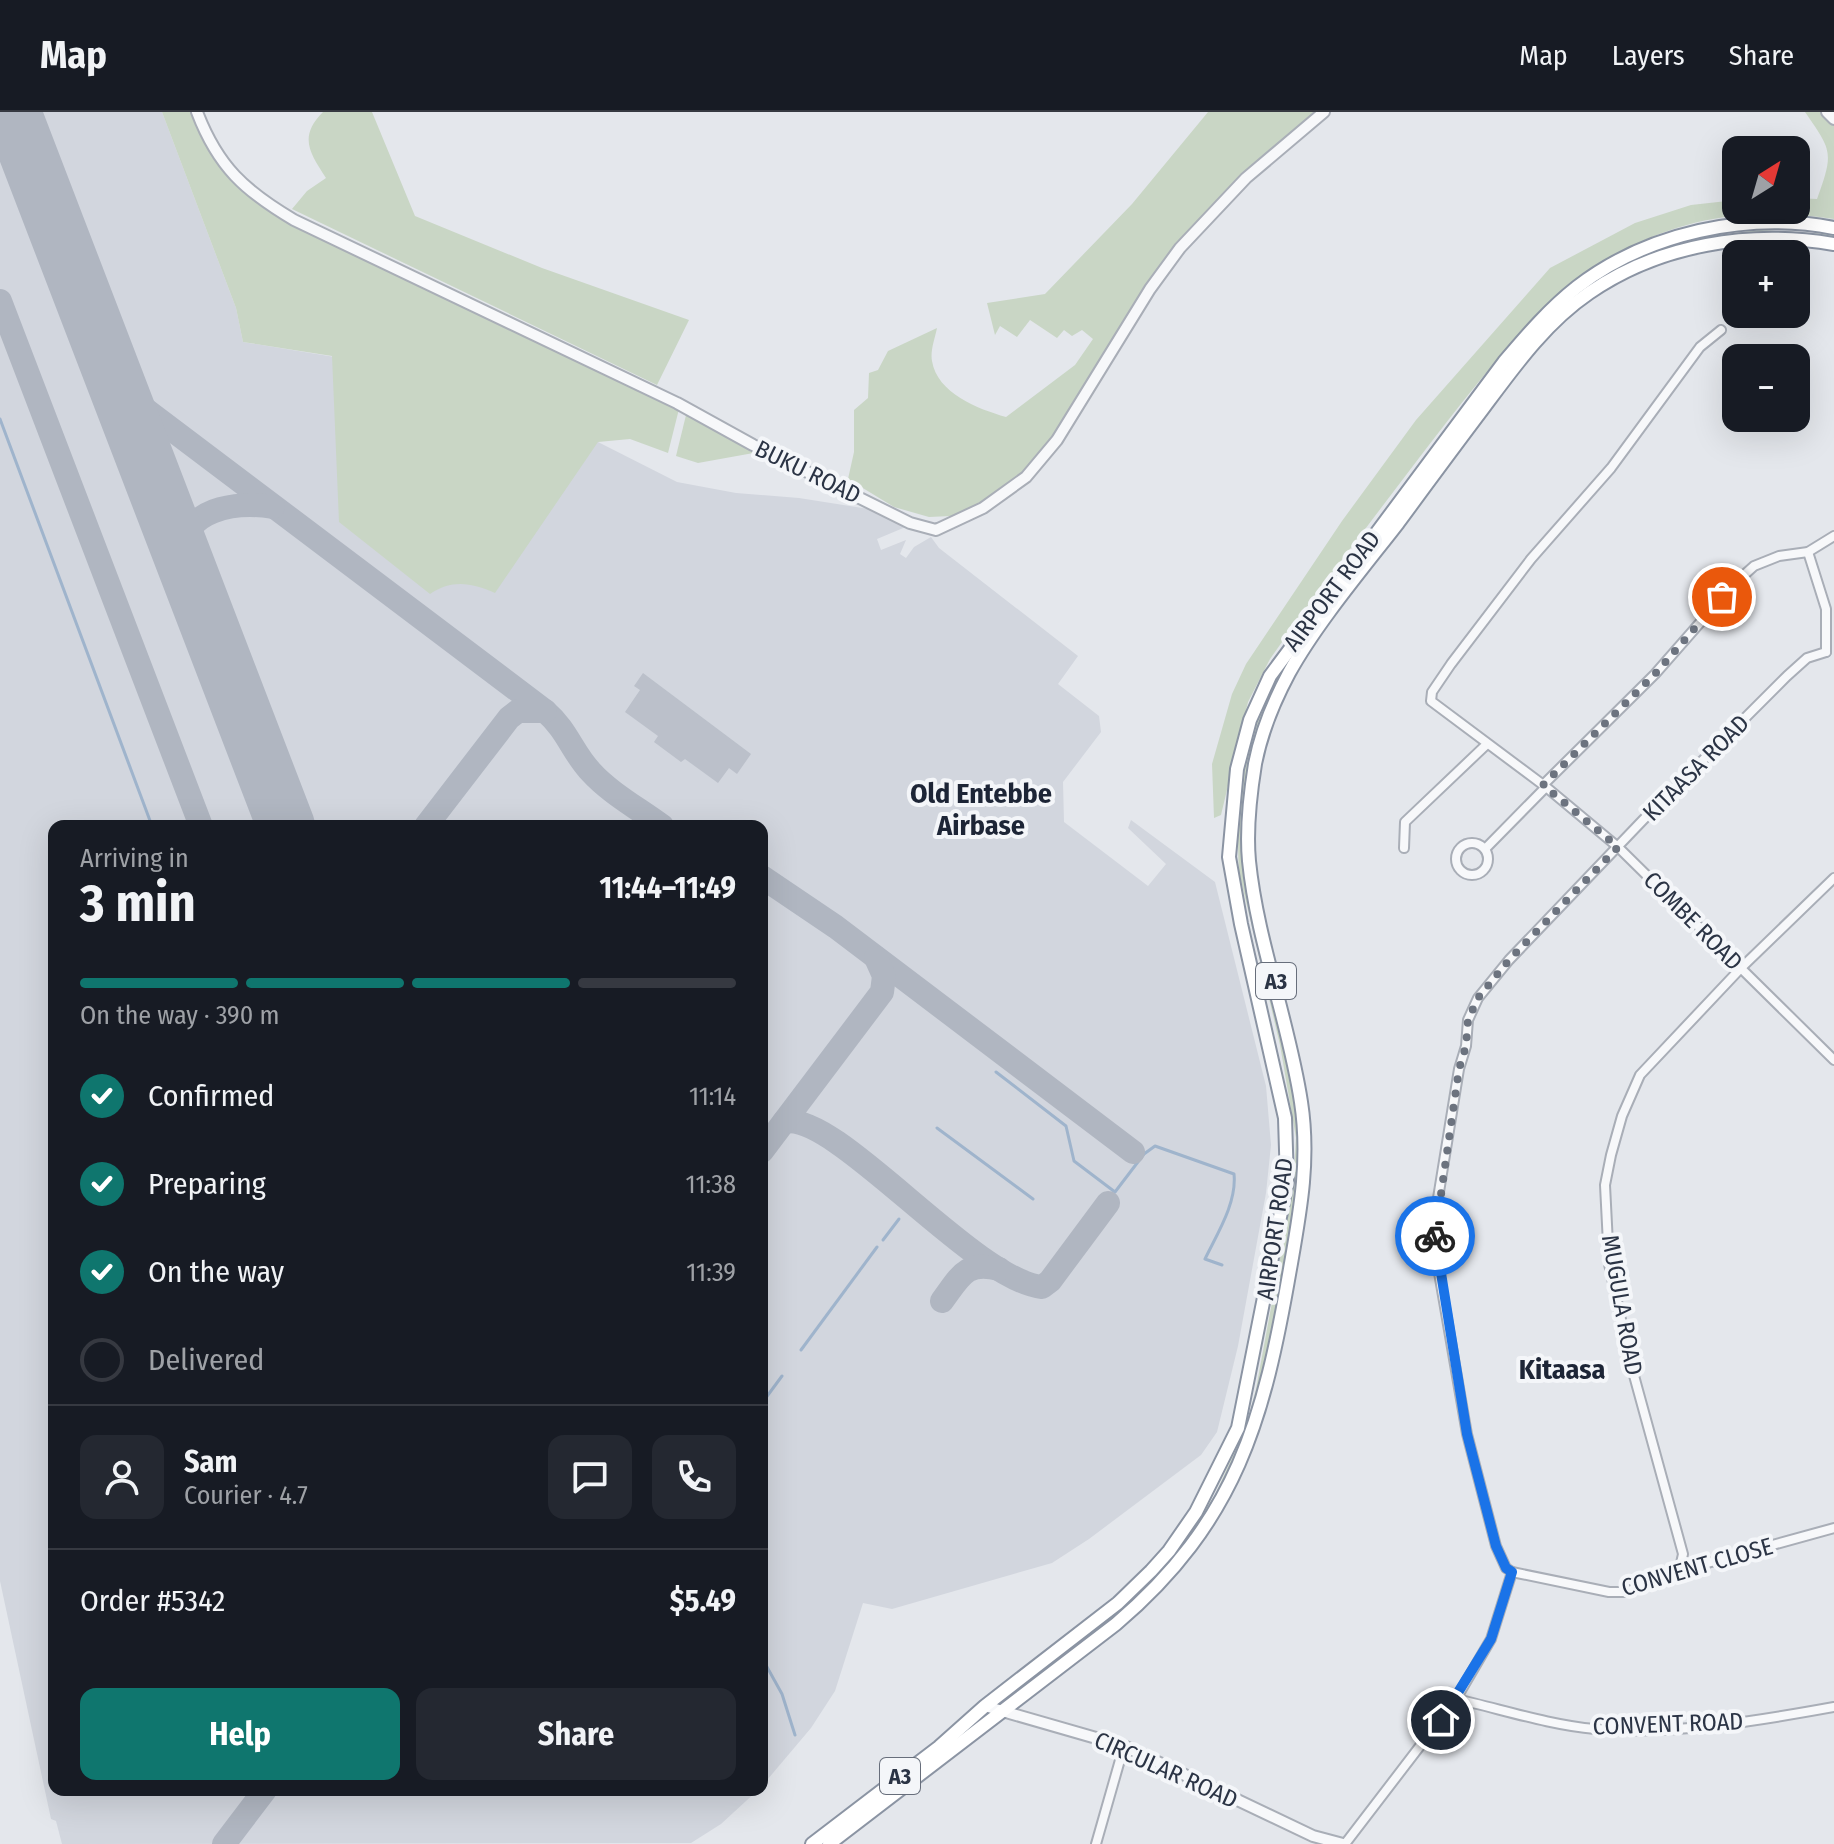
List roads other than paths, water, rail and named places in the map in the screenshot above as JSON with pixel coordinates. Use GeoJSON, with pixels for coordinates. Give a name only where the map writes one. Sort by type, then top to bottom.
{"type":"FeatureCollection","features":[{"type":"Feature","properties":{"kind":"highway","name":"AIRPORT ROAD"},"geometry":{"type":"LineString","coordinates":[[812,1844],[1118,1603],[1160,1561],[1196,1512],[1238,1428],[1287,1182],[1285,1118],[1229,857],[1237,769],[1250,720],[1270,676],[1504,362],[1543,317],[1578,286],[1629,256],[1680,236],[1764,223],[1834,228]]}},
{"type":"Feature","properties":{"kind":"highway","name":"AIRPORT ROAD"},"geometry":{"type":"LineString","coordinates":[[829,1844],[1116,1624],[1176,1566],[1224,1496],[1251,1437],[1262,1398],[1305,1186],[1302,1104],[1290,1037],[1258,908],[1249,862],[1248,833],[1259,750],[1288,674],[1372,556],[1533,342],[1587,294],[1652,261],[1698,246],[1774,237],[1834,244]]}},
{"type":"Feature","properties":{"kind":"street","name":"BUKU ROAD"},"geometry":{"type":"LineString","coordinates":[[197,112],[226,167],[256,198],[294,220],[677,403],[900,519],[936,530],[983,508],[1026,477],[1057,440],[1150,289],[1180,248],[1246,178],[1324,112]]}},
{"type":"Feature","properties":{"kind":"street"},"geometry":{"type":"LineString","coordinates":[[1827,112],[1834,119]]}},
{"type":"Feature","properties":{"kind":"street","name":"COMBE ROAD"},"geometry":{"type":"LineString","coordinates":[[1721,330],[1700,347],[1611,468],[1538,550],[1451,664],[1432,692],[1431,701],[1545,786],[1618,847],[1834,1060]]}},
{"type":"Feature","properties":{"kind":"street"},"geometry":{"type":"LineString","coordinates":[[1485,849],[1655,674],[1754,566],[1779,556],[1808,552],[1834,536]]}},
{"type":"Feature","properties":{"kind":"street"},"geometry":{"type":"LineString","coordinates":[[1808,552],[1826,609],[1826,652],[1834,659]]}},
{"type":"Feature","properties":{"kind":"street","name":"KITAASA ROAD"},"geometry":{"type":"LineString","coordinates":[[1512,1572],[1506,1568],[1496,1546],[1467,1434],[1434,1244],[1438,1198],[1459,1069],[1466,1046],[1465,1031],[1478,998],[1509,960],[1787,676],[1807,658],[1826,652]]}},
{"type":"Feature","properties":{"kind":"street"},"geometry":{"type":"LineString","coordinates":[[1404,848],[1405,822],[1487,744]]}},
{"type":"Feature","properties":{"kind":"street"},"geometry":{"type":"LineString","coordinates":[[1478,844],[1485,849],[1489,856],[1484,871],[1471,876],[1459,868],[1456,860],[1463,846],[1478,844]]}},
{"type":"Feature","properties":{"kind":"street","name":"MUGULA ROAD"},"geometry":{"type":"LineString","coordinates":[[1685,1571],[1627,1347],[1609,1264],[1605,1185],[1622,1116],[1640,1075],[1741,968],[1834,878]]}},
{"type":"Feature","properties":{"kind":"street","name":"CONVENT CLOSE"},"geometry":{"type":"LineString","coordinates":[[1512,1572],[1620,1592],[1704,1564],[1834,1528]]}},
{"type":"Feature","properties":{"kind":"street"},"geometry":{"type":"LineString","coordinates":[[1683,1554],[1704,1564]]}},
{"type":"Feature","properties":{"kind":"street"},"geometry":{"type":"LineString","coordinates":[[1344,1844],[1456,1699],[1491,1639],[1512,1572]]}},
{"type":"Feature","properties":{"kind":"street","name":"CONVENT ROAD"},"geometry":{"type":"LineString","coordinates":[[1456,1699],[1592,1728],[1617,1729],[1744,1724],[1834,1707]]}},
{"type":"Feature","properties":{"kind":"street","name":"CIRCULAR ROAD"},"geometry":{"type":"LineString","coordinates":[[985,1706],[1124,1746],[1313,1836],[1344,1844]]}},
{"type":"Feature","properties":{"kind":"street"},"geometry":{"type":"LineString","coordinates":[[1096,1844],[1124,1746]]}},
{"type":"Feature","properties":{"kind":"waterway"},"geometry":{"type":"LineString","coordinates":[[0,419],[150,820]]}},
{"type":"Feature","properties":{"kind":"waterway"},"geometry":{"type":"LineString","coordinates":[[996,1072],[1066,1126],[1074,1161],[1115,1192],[1144,1154],[1155,1146],[1234,1174],[1229,1207],[1205,1259],[1222,1265]]}},
{"type":"Feature","properties":{"kind":"waterway"},"geometry":{"type":"LineString","coordinates":[[937,1128],[1033,1199]]}},
{"type":"Feature","properties":{"kind":"waterway"},"geometry":{"type":"LineString","coordinates":[[883,1240],[899,1219]]}},
{"type":"Feature","properties":{"kind":"waterway"},"geometry":{"type":"LineString","coordinates":[[801,1350],[877,1247]]}},
{"type":"Feature","properties":{"kind":"waterway"},"geometry":{"type":"LineString","coordinates":[[768,1395],[782,1376]]}},
{"type":"Feature","properties":{"kind":"waterway"},"geometry":{"type":"LineString","coordinates":[[768,1669],[782,1694],[795,1735]]}},
{"type":"Feature","properties":{"kind":"district","name":"Old Entebbe Airbase"},"geometry":{"type":"Point","coordinates":[981,809]}},
{"type":"Feature","properties":{"kind":"district","name":"Kitaasa"},"geometry":{"type":"Point","coordinates":[1562,1369]}}]}
